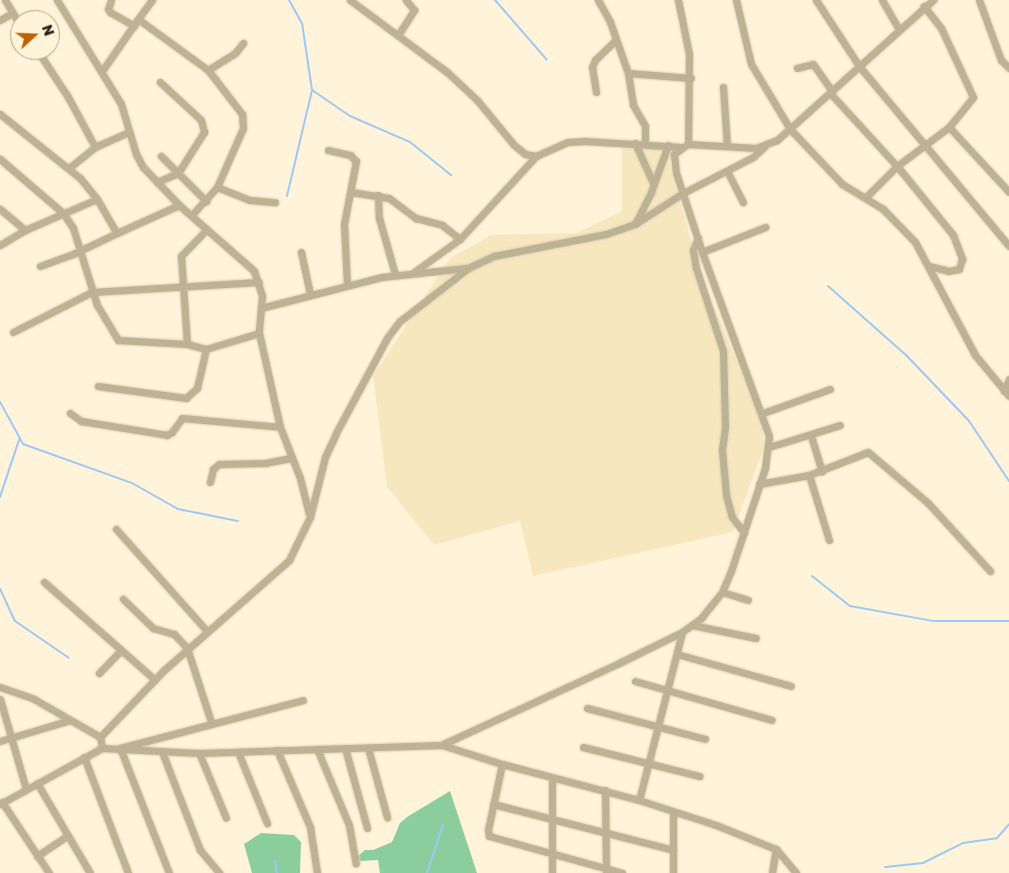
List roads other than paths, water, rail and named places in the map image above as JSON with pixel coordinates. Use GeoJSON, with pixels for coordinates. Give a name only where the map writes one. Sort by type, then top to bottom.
{"type":"FeatureCollection","features":[{"type":"Feature","properties":{"kind":"street"},"geometry":{"type":"LineString","coordinates":[[57,0],[121,104],[128,132],[143,167],[179,205],[248,264],[259,282],[261,308],[259,333],[280,427],[300,478],[310,517]]}},
{"type":"Feature","properties":{"kind":"street"},"geometry":{"type":"LineString","coordinates":[[112,0],[108,9],[110,12],[134,26]]}},
{"type":"Feature","properties":{"kind":"street"},"geometry":{"type":"LineString","coordinates":[[102,71],[152,0]]}},
{"type":"Feature","properties":{"kind":"street"},"geometry":{"type":"LineString","coordinates":[[350,0],[466,89],[514,145],[525,154],[536,156]]}},
{"type":"Feature","properties":{"kind":"street"},"geometry":{"type":"LineString","coordinates":[[398,36],[414,10],[406,0]]}},
{"type":"Feature","properties":{"kind":"street"},"geometry":{"type":"LineString","coordinates":[[598,0],[628,73],[633,105],[645,126],[645,144]]}},
{"type":"Feature","properties":{"kind":"street"},"geometry":{"type":"LineString","coordinates":[[441,745],[682,632],[692,625],[722,592],[744,533],[769,447],[763,413],[702,252],[673,159],[684,145],[691,78],[678,0]]}},
{"type":"Feature","properties":{"kind":"street"},"geometry":{"type":"LineString","coordinates":[[736,0],[751,64],[790,129],[842,184],[884,209],[915,242],[975,356],[1007,393]]}},
{"type":"Feature","properties":{"kind":"street"},"geometry":{"type":"LineString","coordinates":[[816,0],[858,66],[1009,246]]}},
{"type":"Feature","properties":{"kind":"street"},"geometry":{"type":"LineString","coordinates":[[882,0],[898,28]]}},
{"type":"Feature","properties":{"kind":"street"},"geometry":{"type":"LineString","coordinates":[[100,737],[206,630],[281,569],[297,548],[310,517],[325,457],[387,338],[400,321],[468,268],[494,256],[606,234],[635,224],[683,194],[752,157],[790,129],[898,28],[933,0]]}},
{"type":"Feature","properties":{"kind":"street"},"geometry":{"type":"LineString","coordinates":[[979,0],[1001,60],[1009,68]]}},
{"type":"Feature","properties":{"kind":"street"},"geometry":{"type":"LineString","coordinates":[[866,197],[897,166],[949,127],[974,97],[942,28],[924,6]]}},
{"type":"Feature","properties":{"kind":"street"},"geometry":{"type":"LineString","coordinates":[[138,19],[208,70],[237,106],[244,121],[217,188],[192,215]]}},
{"type":"Feature","properties":{"kind":"street"},"geometry":{"type":"LineString","coordinates":[[596,92],[592,68],[594,60],[616,40]]}},
{"type":"Feature","properties":{"kind":"street"},"geometry":{"type":"LineString","coordinates":[[208,70],[235,53],[242,43]]}},
{"type":"Feature","properties":{"kind":"street"},"geometry":{"type":"LineString","coordinates":[[44,60],[68,97],[95,147]]}},
{"type":"Feature","properties":{"kind":"street"},"geometry":{"type":"LineString","coordinates":[[797,68],[813,64],[831,92],[897,166],[946,225],[960,249],[962,264],[960,269],[949,271],[929,266]]}},
{"type":"Feature","properties":{"kind":"street"},"geometry":{"type":"LineString","coordinates":[[628,73],[691,78]]}},
{"type":"Feature","properties":{"kind":"street"},"geometry":{"type":"LineString","coordinates":[[157,182],[178,173],[202,138],[204,124],[172,90],[160,82]]}},
{"type":"Feature","properties":{"kind":"street"},"geometry":{"type":"LineString","coordinates":[[723,87],[727,146]]}},
{"type":"Feature","properties":{"kind":"street"},"geometry":{"type":"LineString","coordinates":[[0,114],[69,168],[97,198],[117,233]]}},
{"type":"Feature","properties":{"kind":"street"},"geometry":{"type":"LineString","coordinates":[[949,127],[1009,192]]}},
{"type":"Feature","properties":{"kind":"street"},"geometry":{"type":"LineString","coordinates":[[69,168],[95,147],[128,132]]}},
{"type":"Feature","properties":{"kind":"street"},"geometry":{"type":"LineString","coordinates":[[413,272],[460,238],[536,156],[568,142],[764,147]]}},
{"type":"Feature","properties":{"kind":"street"},"geometry":{"type":"LineString","coordinates":[[635,143],[653,183]]}},
{"type":"Feature","properties":{"kind":"street"},"geometry":{"type":"LineString","coordinates":[[635,224],[668,145]]}},
{"type":"Feature","properties":{"kind":"street"},"geometry":{"type":"LineString","coordinates":[[328,150],[354,157],[356,161],[344,224],[347,285]]}},
{"type":"Feature","properties":{"kind":"street"},"geometry":{"type":"LineString","coordinates":[[161,156],[206,202]]}},
{"type":"Feature","properties":{"kind":"street"},"geometry":{"type":"LineString","coordinates":[[0,159],[62,213],[76,234],[82,250],[92,292],[118,340],[188,344],[206,349],[259,333]]}},
{"type":"Feature","properties":{"kind":"street"},"geometry":{"type":"LineString","coordinates":[[727,170],[743,202]]}},
{"type":"Feature","properties":{"kind":"street"},"geometry":{"type":"LineString","coordinates":[[217,188],[250,200],[276,202]]}},
{"type":"Feature","properties":{"kind":"street"},"geometry":{"type":"LineString","coordinates":[[351,192],[378,194],[389,198],[416,218],[451,229],[460,238]]}},
{"type":"Feature","properties":{"kind":"street"},"geometry":{"type":"LineString","coordinates":[[378,194],[383,236],[395,274]]}},
{"type":"Feature","properties":{"kind":"street"},"geometry":{"type":"LineString","coordinates":[[0,245],[25,230],[97,198]]}},
{"type":"Feature","properties":{"kind":"street"},"geometry":{"type":"LineString","coordinates":[[40,266],[82,250],[179,205]]}},
{"type":"Feature","properties":{"kind":"street"},"geometry":{"type":"LineString","coordinates":[[0,209],[25,230]]}},
{"type":"Feature","properties":{"kind":"street"},"geometry":{"type":"LineString","coordinates":[[702,252],[765,227]]}},
{"type":"Feature","properties":{"kind":"street"},"geometry":{"type":"LineString","coordinates":[[188,344],[182,252],[207,229]]}},
{"type":"Feature","properties":{"kind":"street"},"geometry":{"type":"LineString","coordinates":[[698,238],[693,250],[696,268],[723,351],[726,428],[722,450],[726,495],[732,517],[744,533]]}},
{"type":"Feature","properties":{"kind":"street"},"geometry":{"type":"LineString","coordinates":[[301,252],[310,294]]}},
{"type":"Feature","properties":{"kind":"street"},"geometry":{"type":"LineString","coordinates":[[261,308],[310,294],[395,274],[468,268]]}},
{"type":"Feature","properties":{"kind":"street"},"geometry":{"type":"LineString","coordinates":[[13,332],[92,292],[184,288],[259,282]]}},
{"type":"Feature","properties":{"kind":"street"},"geometry":{"type":"LineString","coordinates":[[98,386],[186,398],[197,388],[206,349]]}},
{"type":"Feature","properties":{"kind":"street"},"geometry":{"type":"LineString","coordinates":[[1007,393],[1009,379]]}},
{"type":"Feature","properties":{"kind":"street"},"geometry":{"type":"LineString","coordinates":[[763,413],[830,389]]}},
{"type":"Feature","properties":{"kind":"street"},"geometry":{"type":"LineString","coordinates":[[70,413],[81,420],[167,435],[172,432],[182,418],[280,427]]}},
{"type":"Feature","properties":{"kind":"street"},"geometry":{"type":"LineString","coordinates":[[769,447],[811,436],[840,425]]}},
{"type":"Feature","properties":{"kind":"street"},"geometry":{"type":"LineString","coordinates":[[811,436],[822,471]]}},
{"type":"Feature","properties":{"kind":"street"},"geometry":{"type":"LineString","coordinates":[[759,484],[809,475],[863,454],[874,455],[952,526],[990,571]]}},
{"type":"Feature","properties":{"kind":"street"},"geometry":{"type":"LineString","coordinates":[[210,482],[212,469],[219,464],[265,463],[291,458]]}},
{"type":"Feature","properties":{"kind":"street"},"geometry":{"type":"LineString","coordinates":[[809,475],[829,540]]}},
{"type":"Feature","properties":{"kind":"street"},"geometry":{"type":"LineString","coordinates":[[116,530],[206,630]]}},
{"type":"Feature","properties":{"kind":"street"},"geometry":{"type":"LineString","coordinates":[[44,582],[155,680]]}},
{"type":"Feature","properties":{"kind":"street"},"geometry":{"type":"LineString","coordinates":[[722,592],[748,600]]}},
{"type":"Feature","properties":{"kind":"street"},"geometry":{"type":"LineString","coordinates":[[123,599],[153,628],[174,634],[187,648],[211,722]]}},
{"type":"Feature","properties":{"kind":"street"},"geometry":{"type":"LineString","coordinates":[[692,625],[756,638]]}},
{"type":"Feature","properties":{"kind":"street"},"geometry":{"type":"LineString","coordinates":[[639,800],[682,632]]}},
{"type":"Feature","properties":{"kind":"street"},"geometry":{"type":"LineString","coordinates":[[99,674],[121,650]]}},
{"type":"Feature","properties":{"kind":"street"},"geometry":{"type":"LineString","coordinates":[[677,654],[791,686]]}},
{"type":"Feature","properties":{"kind":"street"},"geometry":{"type":"LineString","coordinates":[[635,682],[772,720]]}},
{"type":"Feature","properties":{"kind":"street"},"geometry":{"type":"LineString","coordinates":[[0,687],[34,699],[100,737]]}},
{"type":"Feature","properties":{"kind":"street"},"geometry":{"type":"LineString","coordinates":[[0,698],[26,789]]}},
{"type":"Feature","properties":{"kind":"street"},"geometry":{"type":"LineString","coordinates":[[120,748],[211,722],[303,700]]}},
{"type":"Feature","properties":{"kind":"street"},"geometry":{"type":"LineString","coordinates":[[587,708],[705,739]]}},
{"type":"Feature","properties":{"kind":"street"},"geometry":{"type":"LineString","coordinates":[[0,741],[70,720]]}},
{"type":"Feature","properties":{"kind":"street"},"geometry":{"type":"LineString","coordinates":[[100,737],[102,748]]}},
{"type":"Feature","properties":{"kind":"street"},"geometry":{"type":"LineString","coordinates":[[49,873],[1,803],[102,748],[199,753],[441,745],[552,778],[605,790],[716,825],[776,850],[796,873]]}},
{"type":"Feature","properties":{"kind":"street"},"geometry":{"type":"LineString","coordinates":[[583,747],[699,776]]}},
{"type":"Feature","properties":{"kind":"street"},"geometry":{"type":"LineString","coordinates":[[120,748],[169,873]]}},
{"type":"Feature","properties":{"kind":"street"},"geometry":{"type":"LineString","coordinates":[[345,748],[368,828]]}},
{"type":"Feature","properties":{"kind":"street"},"geometry":{"type":"LineString","coordinates":[[368,748],[387,817]]}},
{"type":"Feature","properties":{"kind":"street"},"geometry":{"type":"LineString","coordinates":[[316,749],[349,825],[356,863]]}},
{"type":"Feature","properties":{"kind":"street"},"geometry":{"type":"LineString","coordinates":[[277,750],[310,827],[317,873]]}},
{"type":"Feature","properties":{"kind":"street"},"geometry":{"type":"LineString","coordinates":[[162,752],[200,850],[219,873]]}},
{"type":"Feature","properties":{"kind":"street"},"geometry":{"type":"LineString","coordinates":[[238,752],[267,823]]}},
{"type":"Feature","properties":{"kind":"street"},"geometry":{"type":"LineString","coordinates":[[199,753],[226,818]]}},
{"type":"Feature","properties":{"kind":"street"},"geometry":{"type":"LineString","coordinates":[[84,757],[128,873]]}},
{"type":"Feature","properties":{"kind":"street"},"geometry":{"type":"LineString","coordinates":[[502,764],[493,804],[489,836],[606,871],[622,873]]}},
{"type":"Feature","properties":{"kind":"street"},"geometry":{"type":"LineString","coordinates":[[552,778],[552,873]]}},
{"type":"Feature","properties":{"kind":"street"},"geometry":{"type":"LineString","coordinates":[[37,782],[90,873]]}},
{"type":"Feature","properties":{"kind":"street"},"geometry":{"type":"LineString","coordinates":[[605,790],[606,871]]}},
{"type":"Feature","properties":{"kind":"street"},"geometry":{"type":"LineString","coordinates":[[493,804],[606,830],[673,850]]}},
{"type":"Feature","properties":{"kind":"street"},"geometry":{"type":"LineString","coordinates":[[673,812],[673,873]]}},
{"type":"Feature","properties":{"kind":"street"},"geometry":{"type":"LineString","coordinates":[[37,856],[68,835]]}},
{"type":"Feature","properties":{"kind":"street"},"geometry":{"type":"LineString","coordinates":[[772,873],[776,850]]}},
{"type":"Feature","properties":{"kind":"waterway"},"geometry":{"type":"LineString","coordinates":[[289,0],[302,23],[312,90],[350,116],[410,142],[451,175]]}},
{"type":"Feature","properties":{"kind":"waterway"},"geometry":{"type":"LineString","coordinates":[[495,0],[547,60]]}},
{"type":"Feature","properties":{"kind":"waterway"},"geometry":{"type":"LineString","coordinates":[[287,196],[312,90]]}},
{"type":"Feature","properties":{"kind":"waterway"},"geometry":{"type":"LineString","coordinates":[[828,286],[906,355],[969,421],[1009,481]]}},
{"type":"Feature","properties":{"kind":"waterway"},"geometry":{"type":"LineString","coordinates":[[0,402],[23,444],[132,483],[178,509],[238,521]]}},
{"type":"Feature","properties":{"kind":"waterway"},"geometry":{"type":"LineString","coordinates":[[0,497],[19,440]]}},
{"type":"Feature","properties":{"kind":"waterway"},"geometry":{"type":"LineString","coordinates":[[812,576],[850,606],[933,621],[1009,621]]}},
{"type":"Feature","properties":{"kind":"waterway"},"geometry":{"type":"LineString","coordinates":[[0,589],[15,621],[69,658]]}},
{"type":"Feature","properties":{"kind":"waterway"},"geometry":{"type":"LineString","coordinates":[[885,867],[923,863],[963,843],[997,838],[1009,824]]}},
{"type":"Feature","properties":{"kind":"waterway"},"geometry":{"type":"LineString","coordinates":[[427,873],[443,825]]}},
{"type":"Feature","properties":{"kind":"waterway"},"geometry":{"type":"LineString","coordinates":[[275,861],[277,873]]}}]}
